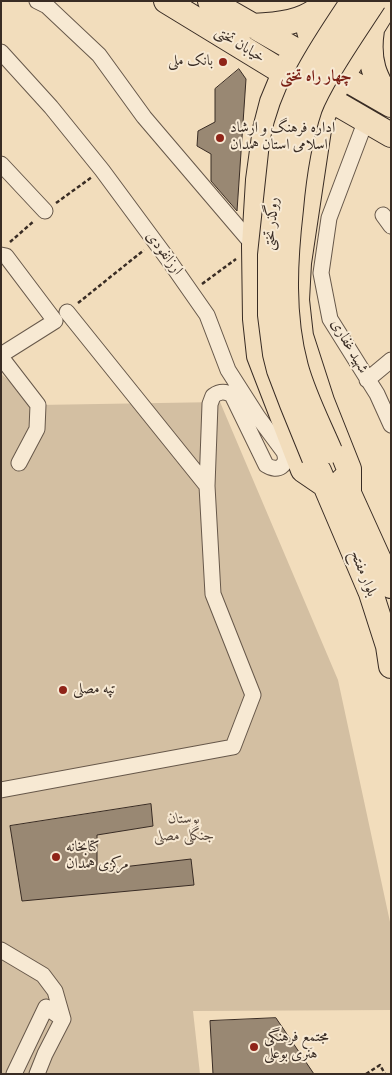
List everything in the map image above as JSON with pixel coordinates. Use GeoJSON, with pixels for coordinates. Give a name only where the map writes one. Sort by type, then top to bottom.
{"type":"FeatureCollection","features":[{"type":"Feature","properties":{"kind":"main road","name":"خیابان تختی"},"geometry":{"type":"LineString","coordinates":[[166,1],[284,73],[391,134]]}},
{"type":"Feature","properties":{"kind":"main road","name":"خیابان تختی"},"geometry":{"type":"LineString","coordinates":[[210,1],[391,104]]}},
{"type":"Feature","properties":{"kind":"main road"},"geometry":{"type":"LineString","coordinates":[[252,26],[276,25],[300,19],[320,8],[328,1]]}},
{"type":"Feature","properties":{"kind":"main road"},"geometry":{"type":"LineString","coordinates":[[328,1],[309,31],[314,47],[326,57],[336,60],[355,57]]}},
{"type":"Feature","properties":{"kind":"main road","name":"روگذر تختی"},"geometry":{"type":"LineString","coordinates":[[315,459],[292,404],[275,354],[270,315],[270,246],[284,130],[292,106],[298,90],[353,1]]}},
{"type":"Feature","properties":{"kind":"main road","name":"روگذر تختی"},"geometry":{"type":"LineString","coordinates":[[315,459],[301,384],[291,344],[285,292],[286,249],[294,174],[310,107],[344,46],[374,1]]}},
{"type":"Feature","properties":{"kind":"main road"},"geometry":{"type":"LineString","coordinates":[[349,494],[349,469],[322,401],[301,336],[298,300],[299,263],[320,123],[342,77],[390,2]]}},
{"type":"Feature","properties":{"kind":"main road"},"geometry":{"type":"LineString","coordinates":[[373,29],[370,46],[371,60],[381,88],[391,104]]}},
{"type":"Feature","properties":{"kind":"main road"},"geometry":{"type":"LineString","coordinates":[[237,45],[254,65],[261,81],[265,100],[265,129]]}},
{"type":"Feature","properties":{"kind":"main road"},"geometry":{"type":"LineString","coordinates":[[295,50],[272,102],[265,129],[258,180],[254,246],[254,319],[259,356],[315,459]]}},
{"type":"Feature","properties":{"kind":"main road"},"geometry":{"type":"LineString","coordinates":[[272,102],[293,96],[306,99],[315,108],[320,123]]}},
{"type":"Feature","properties":{"kind":"main road"},"geometry":{"type":"LineString","coordinates":[[312,179],[324,140],[331,125],[336,120],[351,116],[363,119]]}},
{"type":"Feature","properties":{"kind":"main road","name":"بلوار مفتح"},"geometry":{"type":"LineString","coordinates":[[315,459],[324,485],[371,593],[388,646],[391,666]]}},
{"type":"Feature","properties":{"kind":"main road","name":"بلوار مفتح"},"geometry":{"type":"LineString","coordinates":[[315,459],[349,494],[391,586]]}},
{"type":"Feature","properties":{"kind":"street"},"geometry":{"type":"LineString","coordinates":[[36,1],[47,6],[98,55],[144,117],[254,246]]}},
{"type":"Feature","properties":{"kind":"street","name":"ارزانفودی"},"geometry":{"type":"LineString","coordinates":[[1,52],[51,107],[102,170],[170,262],[207,316],[228,370],[258,417],[284,452],[315,459]]}},
{"type":"Feature","properties":{"kind":"street","name":"شهید غفاری"},"geometry":{"type":"LineString","coordinates":[[363,119],[329,218],[321,273],[330,319],[377,394],[391,425]]}},
{"type":"Feature","properties":{"kind":"street"},"geometry":{"type":"LineString","coordinates":[[1,164],[46,211]]}},
{"type":"Feature","properties":{"kind":"street"},"geometry":{"type":"LineString","coordinates":[[1,255],[6,256],[61,316],[206,486]]}},
{"type":"Feature","properties":{"kind":"street"},"geometry":{"type":"LineString","coordinates":[[19,463],[38,430],[38,405],[1,356],[61,316]]}},
{"type":"Feature","properties":{"kind":"street"},"geometry":{"type":"LineString","coordinates":[[367,380],[391,360]]}},
{"type":"Feature","properties":{"kind":"street"},"geometry":{"type":"LineString","coordinates":[[1,790],[234,747],[254,695],[213,594],[206,486],[210,404],[213,396],[217,393],[225,392],[232,395],[266,465],[270,468],[279,468],[285,461],[284,452]]}},
{"type":"Feature","properties":{"kind":"street"},"geometry":{"type":"LineString","coordinates":[[377,394],[391,404]]}},
{"type":"Feature","properties":{"kind":"street"},"geometry":{"type":"LineString","coordinates":[[1,950],[42,975],[55,991],[63,1019],[37,1074]]}},
{"type":"Feature","properties":{"kind":"street"},"geometry":{"type":"LineString","coordinates":[[14,1074],[46,1007],[63,1019]]}},
{"type":"Feature","properties":{"kind":"path"},"geometry":{"type":"LineString","coordinates":[[61,316],[154,242]]}},
{"type":"Feature","properties":{"kind":"path"},"geometry":{"type":"LineString","coordinates":[[191,292],[254,246]]}},
{"type":"Feature","properties":{"kind":"path"},"geometry":{"type":"LineString","coordinates":[[366,1074],[380,1065],[385,1074]]}},
{"type":"Feature","properties":{"kind":"green space","name":"بوستان جنگلی مصلی"},"geometry":{"type":"Polygon","coordinates":[[[1,374],[38,405],[220,402],[338,680],[390,922],[391,1010],[193,1011],[200,1074],[1,1074],[1,374]]]}},
{"type":"Feature","properties":{"kind":"building","name":"اداره فرهنگ و ارشاد اسلامی استان همدان"},"geometry":{"type":"Polygon","coordinates":[[[239,69],[246,79],[237,211],[211,181],[211,154],[197,146],[198,131],[215,122],[215,89],[239,69]]]}},
{"type":"Feature","properties":{"kind":"building"},"geometry":{"type":"Polygon","coordinates":[[[151,804],[153,826],[97,835],[97,870],[191,859],[194,885],[22,901],[10,826],[151,804]]]}},
{"type":"Feature","properties":{"kind":"building","name":"مجتمع فرهنگی هنری بوعلی"},"geometry":{"type":"Polygon","coordinates":[[[276,1018],[314,1074],[213,1074],[210,1021],[276,1018]]]}},
{"type":"Feature","properties":{"kind":"place","name":"بانک ملی"},"geometry":{"type":"Point","coordinates":[223,62]}},
{"type":"Feature","properties":{"kind":"place","name":"اداره فرهنگ و ارشاد اسلامی استان همدان"},"geometry":{"type":"Point","coordinates":[220,138]}},
{"type":"Feature","properties":{"kind":"place","name":"تپه مصلی"},"geometry":{"type":"Point","coordinates":[63,690]}},
{"type":"Feature","properties":{"kind":"place","name":"کتابخانه مرکزی همدان"},"geometry":{"type":"Point","coordinates":[56,857]}},
{"type":"Feature","properties":{"kind":"place","name":"مجتمع فرهنگی هنری بوعلی"},"geometry":{"type":"Point","coordinates":[254,1047]}},
{"type":"Feature","properties":{"kind":"district","name":"چهار راه تختی"},"geometry":{"type":"Point","coordinates":[316,78]}}]}
